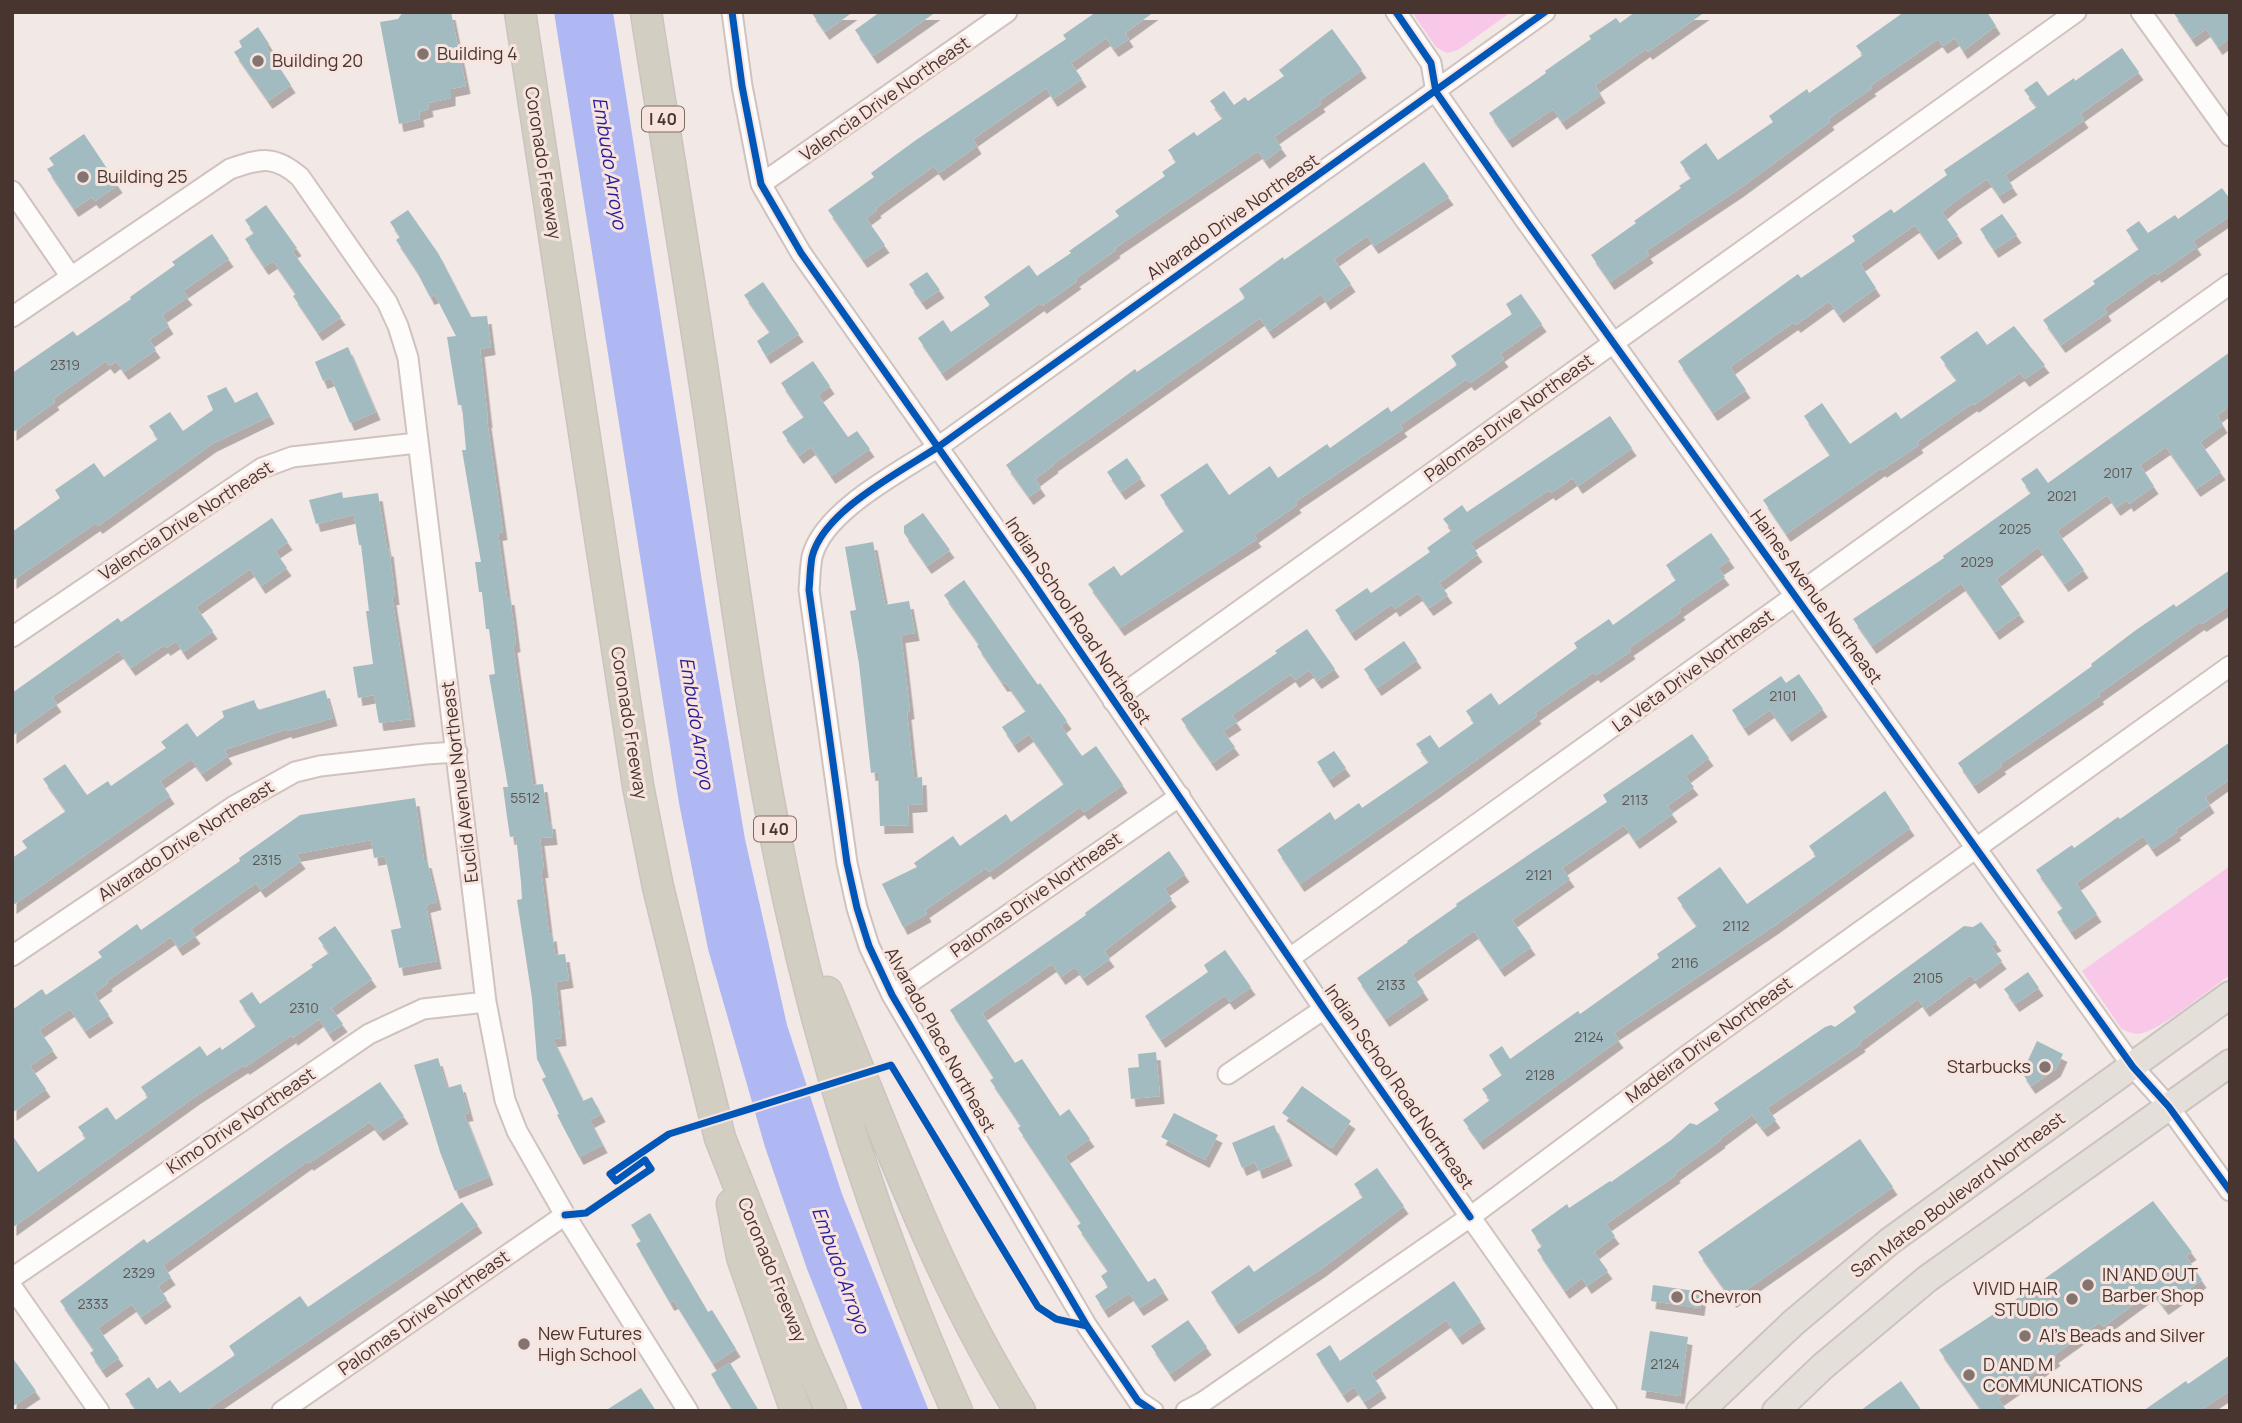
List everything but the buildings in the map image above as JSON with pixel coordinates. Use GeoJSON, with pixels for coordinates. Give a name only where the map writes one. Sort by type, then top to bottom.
{"type":"FeatureCollection","features":[{"type":"Feature","properties":{"kind":"highway","name":"Coronado Freeway"},"geometry":{"type":"LineString","coordinates":[[520,12],[638,786],[658,887],[720,1138],[831,1411]]}},
{"type":"Feature","properties":{"kind":"highway","name":"I 40"},"geometry":{"type":"LineString","coordinates":[[646,12],[753,714],[788,898],[825,1045],[860,1161],[889,1246],[957,1411]]}},
{"type":"Feature","properties":{"kind":"highway"},"geometry":{"type":"LineString","coordinates":[[788,898],[947,1279],[1020,1411]]}},
{"type":"Feature","properties":{"kind":"highway"},"geometry":{"type":"LineString","coordinates":[[720,1138],[741,1257],[796,1411]]}},
{"type":"Feature","properties":{"kind":"main road","name":"San Mateo Boulevard Northeast"},"geometry":{"type":"LineString","coordinates":[[1700,1411],[1793,1323],[1890,1241],[2230,995]]}},
{"type":"Feature","properties":{"kind":"main road"},"geometry":{"type":"LineString","coordinates":[[1776,1411],[1822,1367],[1927,1279],[2230,1063]]}},
{"type":"Feature","properties":{"kind":"street","name":"Indian School Road Northeast"},"geometry":{"type":"LineString","coordinates":[[732,12],[742,86],[761,184],[801,253],[1180,796],[1324,1009],[1607,1411]]}},
{"type":"Feature","properties":{"kind":"street","name":"Valencia Drive Northeast"},"geometry":{"type":"LineString","coordinates":[[761,184],[1007,12]]}},
{"type":"Feature","properties":{"kind":"street","name":"Haines Avenue Northeast"},"geometry":{"type":"LineString","coordinates":[[1396,12],[1432,63],[1436,92],[2133,1067],[2169,1107],[2230,1191]]}},
{"type":"Feature","properties":{"kind":"street","name":"Alvarado Drive Northeast"},"geometry":{"type":"LineString","coordinates":[[938,447],[1545,12]]}},
{"type":"Feature","properties":{"kind":"street","name":"Palomas Drive Northeast"},"geometry":{"type":"LineString","coordinates":[[1113,701],[2076,12]]}},
{"type":"Feature","properties":{"kind":"street"},"geometry":{"type":"LineString","coordinates":[[2141,12],[2230,136]]}},
{"type":"Feature","properties":{"kind":"street","name":"Euclid Avenue Northeast"},"geometry":{"type":"LineString","coordinates":[[71,277],[230,169],[262,160],[276,161],[288,166],[300,177],[387,302],[408,358],[486,1002],[505,1100],[517,1131],[565,1215],[688,1411]]}},
{"type":"Feature","properties":{"kind":"street"},"geometry":{"type":"LineString","coordinates":[[12,191],[71,277],[12,317]]}},
{"type":"Feature","properties":{"kind":"street","name":"La Veta Drive Northeast"},"geometry":{"type":"LineString","coordinates":[[1290,958],[2230,284]]}},
{"type":"Feature","properties":{"kind":"street","name":"Valencia Drive Northeast"},"geometry":{"type":"LineString","coordinates":[[12,637],[262,468],[292,457],[417,443]]}},
{"type":"Feature","properties":{"kind":"street","name":"Alvarado Place Northeast"},"geometry":{"type":"LineString","coordinates":[[938,447],[848,507],[825,529],[812,556],[809,590],[847,863],[857,908],[869,946],[892,995],[1087,1326],[1138,1401],[1153,1411]]}},
{"type":"Feature","properties":{"kind":"street","name":"Madeira Drive Northeast"},"geometry":{"type":"LineString","coordinates":[[1186,1411],[1203,1402],[1470,1217],[1677,1063],[2230,666]]}},
{"type":"Feature","properties":{"kind":"street","name":"Alvarado Drive Northeast"},"geometry":{"type":"LineString","coordinates":[[12,956],[234,806],[295,772],[320,765],[457,752]]}},
{"type":"Feature","properties":{"kind":"street","name":"Palomas Drive Northeast"},"geometry":{"type":"LineString","coordinates":[[892,995],[1180,796]]}},
{"type":"Feature","properties":{"kind":"street","name":"Kimo Drive Northeast"},"geometry":{"type":"LineString","coordinates":[[12,1278],[369,1034],[423,1009],[486,1002]]}},
{"type":"Feature","properties":{"kind":"street"},"geometry":{"type":"LineString","coordinates":[[1228,1074],[1324,1009]]}},
{"type":"Feature","properties":{"kind":"street","name":"Palomas Drive Northeast"},"geometry":{"type":"LineString","coordinates":[[282,1411],[565,1215]]}},
{"type":"Feature","properties":{"kind":"street"},"geometry":{"type":"LineString","coordinates":[[12,1287],[97,1410]]}},
{"type":"Feature","properties":{"kind":"shaded area"},"geometry":{"type":"Polygon","coordinates":[[[1412,12],[1511,12],[1458,50],[1447,53],[1436,47],[1412,12]]]}},
{"type":"Feature","properties":{"kind":"shaded area"},"geometry":{"type":"Polygon","coordinates":[[[2230,866],[2230,975],[2151,1030],[2136,1034],[2121,1028],[2082,971],[2230,866]]]}},
{"type":"Feature","properties":{"kind":"water","name":"Embudo Arroyo"},"geometry":{"type":"Polygon","coordinates":[[[554,12],[613,12],[745,839],[787,1025],[842,1194],[929,1411],[863,1411],[807,1269],[765,1147],[708,949],[679,803],[554,12]]]}},
{"type":"Feature","properties":{"kind":"cycle path"},"geometry":{"type":"LineString","coordinates":[[732,12],[742,86],[761,184],[801,253],[1028,575],[1324,1009],[1470,1217]]}},
{"type":"Feature","properties":{"kind":"cycle path"},"geometry":{"type":"LineString","coordinates":[[1396,12],[1431,63],[1436,92],[1526,221],[2133,1067],[2169,1107],[2230,1191]]}},
{"type":"Feature","properties":{"kind":"cycle path"},"geometry":{"type":"LineString","coordinates":[[1153,1411],[1138,1401],[1087,1326],[892,995],[869,946],[847,863],[809,590],[812,557],[819,540],[831,524],[865,494],[938,447],[1545,12]]}},
{"type":"Feature","properties":{"kind":"cycle path"},"geometry":{"type":"LineString","coordinates":[[565,1215],[586,1213],[651,1169],[645,1160],[616,1181],[610,1174],[669,1134],[891,1065],[1038,1307],[1056,1319],[1087,1326]]}},
{"type":"Feature","properties":{"kind":"place","name":"Building 4"},"geometry":{"type":"Point","coordinates":[423,54]}},
{"type":"Feature","properties":{"kind":"place","name":"Building 20"},"geometry":{"type":"Point","coordinates":[258,61]}},
{"type":"Feature","properties":{"kind":"place","name":"Building 25"},"geometry":{"type":"Point","coordinates":[83,177]}},
{"type":"Feature","properties":{"kind":"place","name":"Starbucks"},"geometry":{"type":"Point","coordinates":[2045,1067]}},
{"type":"Feature","properties":{"kind":"place","name":"IN AND OUT Barber Shop"},"geometry":{"type":"Point","coordinates":[2088,1285]}},
{"type":"Feature","properties":{"kind":"place","name":"Chevron"},"geometry":{"type":"Point","coordinates":[1677,1297]}},
{"type":"Feature","properties":{"kind":"place","name":"VIVID HAIR STUDIO"},"geometry":{"type":"Point","coordinates":[2072,1299]}},
{"type":"Feature","properties":{"kind":"place","name":"Al's Beads and Silver"},"geometry":{"type":"Point","coordinates":[2025,1336]}},
{"type":"Feature","properties":{"kind":"place","name":"New Futures High School"},"geometry":{"type":"Point","coordinates":[524,1344]}},
{"type":"Feature","properties":{"kind":"place","name":"D AND M COMMUNICATIONS"},"geometry":{"type":"Point","coordinates":[1969,1375]}}]}
